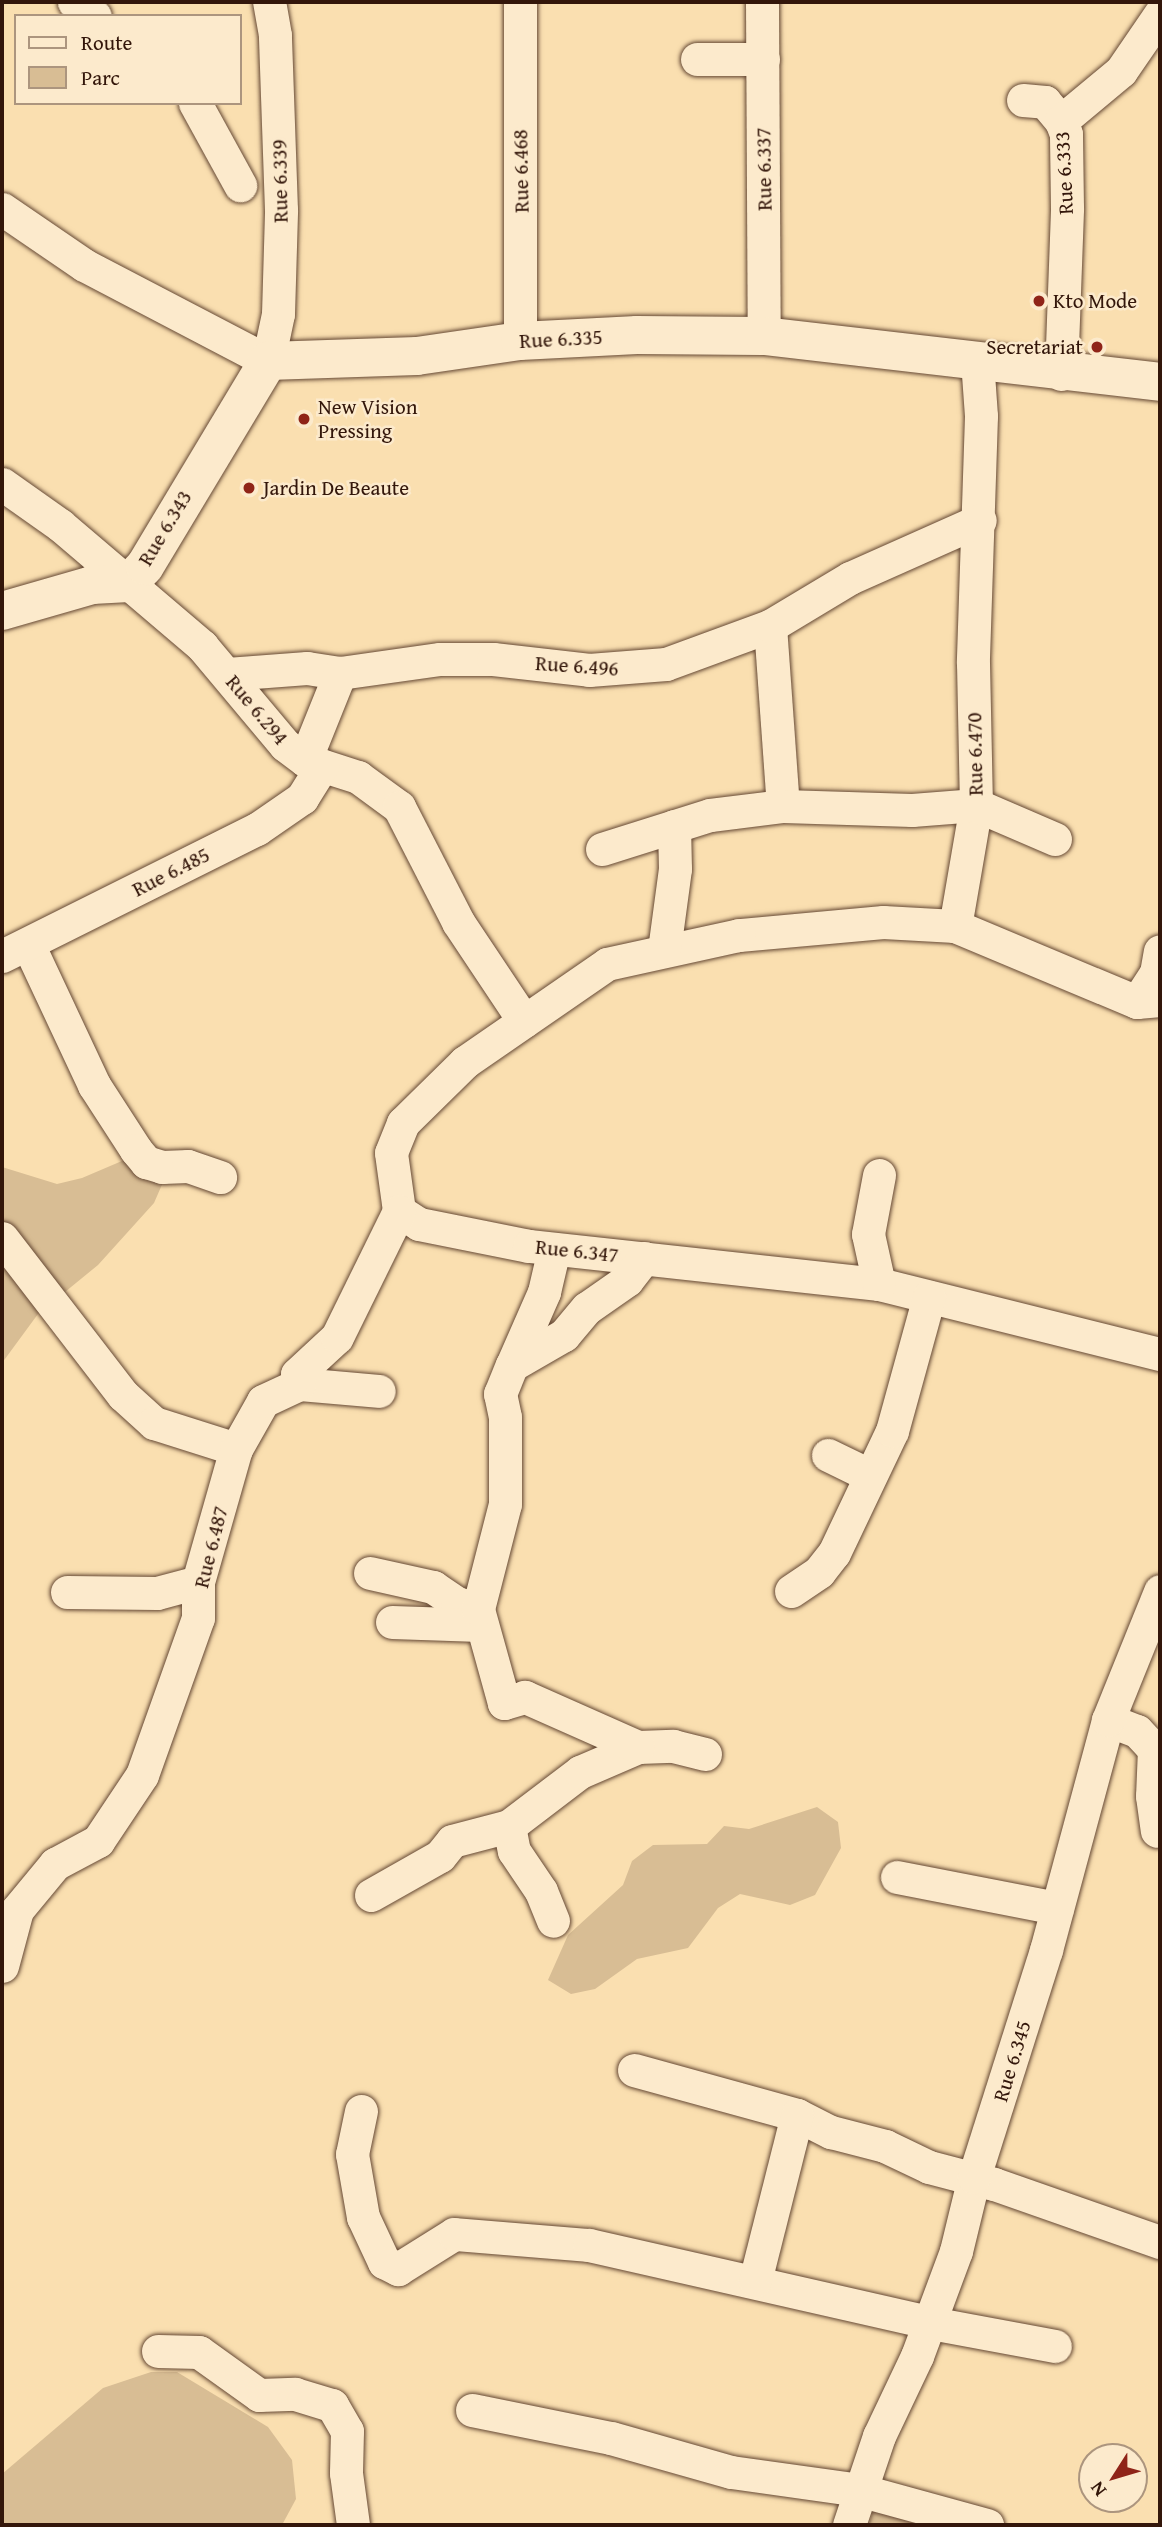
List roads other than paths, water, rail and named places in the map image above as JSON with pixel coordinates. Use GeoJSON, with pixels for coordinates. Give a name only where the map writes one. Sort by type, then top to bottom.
{"type":"FeatureCollection","features":[{"type":"Feature","properties":{"kind":"street"},"geometry":{"type":"LineString","coordinates":[[74,2],[93,14]]}},
{"type":"Feature","properties":{"kind":"street","name":"Rue 6.468"},"geometry":{"type":"LineString","coordinates":[[520,2],[520,341]]}},
{"type":"Feature","properties":{"kind":"street","name":"Rue 6.337"},"geometry":{"type":"LineString","coordinates":[[762,2],[764,336]]}},
{"type":"Feature","properties":{"kind":"street","name":"Rue 6.339"},"geometry":{"type":"LineString","coordinates":[[264,4],[275,35],[281,210],[278,314],[268,361]]}},
{"type":"Feature","properties":{"kind":"street","name":"Rue 6.333"},"geometry":{"type":"LineString","coordinates":[[1061,374],[1067,208],[1066,134],[1061,121],[1121,71],[1160,14]]}},
{"type":"Feature","properties":{"kind":"street"},"geometry":{"type":"LineString","coordinates":[[697,59],[763,59]]}},
{"type":"Feature","properties":{"kind":"street"},"geometry":{"type":"LineString","coordinates":[[1023,100],[1045,102],[1061,121]]}},
{"type":"Feature","properties":{"kind":"street"},"geometry":{"type":"LineString","coordinates":[[196,105],[240,185]]}},
{"type":"Feature","properties":{"kind":"street","name":"Rue 6.335"},"geometry":{"type":"LineString","coordinates":[[2,209],[84,265],[268,361],[417,356],[520,341],[637,335],[764,336],[977,360],[1061,374],[1160,382]]}},
{"type":"Feature","properties":{"kind":"street","name":"Rue 6.470"},"geometry":{"type":"LineString","coordinates":[[955,926],[976,805],[973,663],[980,520],[977,360]]}},
{"type":"Feature","properties":{"kind":"street","name":"Rue 6.343"},"geometry":{"type":"LineString","coordinates":[[2,611],[92,585],[129,583],[145,566],[268,361]]}},
{"type":"Feature","properties":{"kind":"street","name":"Rue 6.294"},"geometry":{"type":"LineString","coordinates":[[2,484],[60,525],[129,583],[227,674],[285,745],[313,763],[358,777],[399,807],[458,922],[524,1021]]}},
{"type":"Feature","properties":{"kind":"street","name":"Rue 6.496"},"geometry":{"type":"LineString","coordinates":[[227,674],[307,668],[340,673],[440,659],[493,659],[589,670],[640,669],[666,664],[771,626],[850,578],[980,520]]}},
{"type":"Feature","properties":{"kind":"street"},"geometry":{"type":"LineString","coordinates":[[771,626],[783,806]]}},
{"type":"Feature","properties":{"kind":"street","name":"Rue 6.485"},"geometry":{"type":"LineString","coordinates":[[15,950],[257,829],[302,798],[340,673]]}},
{"type":"Feature","properties":{"kind":"street"},"geometry":{"type":"LineString","coordinates":[[603,849],[710,815],[783,806],[912,810],[976,805],[1055,839]]}},
{"type":"Feature","properties":{"kind":"street"},"geometry":{"type":"LineString","coordinates":[[664,950],[675,869],[674,826]]}},
{"type":"Feature","properties":{"kind":"street"},"geometry":{"type":"LineString","coordinates":[[399,1212],[391,1153],[403,1123],[465,1062],[607,964],[739,935],[923,921],[955,926],[1149,1001],[1160,951]]}},
{"type":"Feature","properties":{"kind":"street"},"geometry":{"type":"LineString","coordinates":[[15,950],[94,1085],[146,1162],[162,1167],[188,1166],[220,1177]]}},
{"type":"Feature","properties":{"kind":"street"},"geometry":{"type":"LineString","coordinates":[[879,1175],[868,1234],[879,1284]]}},
{"type":"Feature","properties":{"kind":"street","name":"Rue 6.347"},"geometry":{"type":"LineString","coordinates":[[399,1212],[419,1224],[554,1249],[879,1284],[1160,1354]]}},
{"type":"Feature","properties":{"kind":"street","name":"Rue 6.487"},"geometry":{"type":"LineString","coordinates":[[2,1966],[9,1907],[55,1864],[98,1841],[142,1775],[198,1618],[198,1581],[236,1449],[277,1387],[297,1374],[337,1337],[399,1212]]}},
{"type":"Feature","properties":{"kind":"street"},"geometry":{"type":"LineString","coordinates":[[2,1238],[123,1395],[144,1414],[154,1423],[236,1449]]}},
{"type":"Feature","properties":{"kind":"street"},"geometry":{"type":"LineString","coordinates":[[554,1249],[544,1292],[500,1394],[505,1417],[505,1504],[479,1617],[504,1703],[525,1697],[638,1747]]}},
{"type":"Feature","properties":{"kind":"street"},"geometry":{"type":"LineString","coordinates":[[512,1365],[564,1335],[587,1308],[627,1280],[644,1258]]}},
{"type":"Feature","properties":{"kind":"street"},"geometry":{"type":"LineString","coordinates":[[791,1591],[819,1572],[834,1553],[892,1431],[929,1297]]}},
{"type":"Feature","properties":{"kind":"street"},"geometry":{"type":"LineString","coordinates":[[277,1387],[379,1391]]}},
{"type":"Feature","properties":{"kind":"street"},"geometry":{"type":"LineString","coordinates":[[828,1455],[869,1475]]}},
{"type":"Feature","properties":{"kind":"street"},"geometry":{"type":"LineString","coordinates":[[370,1573],[433,1587],[479,1617]]}},
{"type":"Feature","properties":{"kind":"street"},"geometry":{"type":"LineString","coordinates":[[67,1592],[157,1592],[198,1581]]}},
{"type":"Feature","properties":{"kind":"street","name":"Rue 6.345"},"geometry":{"type":"LineString","coordinates":[[849,2525],[859,2490],[931,2323],[956,2251],[974,2177],[1040,1951],[1057,1908],[1108,1720],[1160,1591]]}},
{"type":"Feature","properties":{"kind":"street"},"geometry":{"type":"LineString","coordinates":[[393,1622],[479,1617]]}},
{"type":"Feature","properties":{"kind":"street"},"geometry":{"type":"LineString","coordinates":[[1108,1720],[1137,1731],[1157,1749],[1152,1796],[1157,1831]]}},
{"type":"Feature","properties":{"kind":"street"},"geometry":{"type":"LineString","coordinates":[[371,1895],[440,1856],[452,1841],[509,1826],[580,1772],[638,1747],[673,1746],[705,1754]]}},
{"type":"Feature","properties":{"kind":"street"},"geometry":{"type":"LineString","coordinates":[[509,1826],[514,1851],[541,1891],[553,1921]]}},
{"type":"Feature","properties":{"kind":"street"},"geometry":{"type":"LineString","coordinates":[[897,1877],[1057,1908]]}},
{"type":"Feature","properties":{"kind":"street"},"geometry":{"type":"LineString","coordinates":[[634,2070],[797,2115],[831,2132],[974,2177],[1160,2242]]}},
{"type":"Feature","properties":{"kind":"street"},"geometry":{"type":"LineString","coordinates":[[361,2111],[352,2154],[363,2217],[384,2262],[398,2269],[454,2234],[589,2245],[931,2323],[1055,2346]]}},
{"type":"Feature","properties":{"kind":"street"},"geometry":{"type":"LineString","coordinates":[[755,2281],[797,2115]]}},
{"type":"Feature","properties":{"kind":"street"},"geometry":{"type":"LineString","coordinates":[[158,2351],[199,2352],[259,2395],[295,2393],[331,2405],[347,2431],[346,2473],[353,2525]]}},
{"type":"Feature","properties":{"kind":"street"},"geometry":{"type":"LineString","coordinates":[[472,2410],[611,2438],[731,2472],[859,2490],[987,2525]]}},
{"type":"Feature","properties":{"kind":"place","name":"Kto Mode"},"geometry":{"type":"Point","coordinates":[1039,301]}},
{"type":"Feature","properties":{"kind":"place","name":"Secretariat"},"geometry":{"type":"Point","coordinates":[1097,347]}},
{"type":"Feature","properties":{"kind":"place","name":"New Vision Pressing"},"geometry":{"type":"Point","coordinates":[304,419]}},
{"type":"Feature","properties":{"kind":"place","name":"Jardin De Beaute"},"geometry":{"type":"Point","coordinates":[249,488]}}]}
